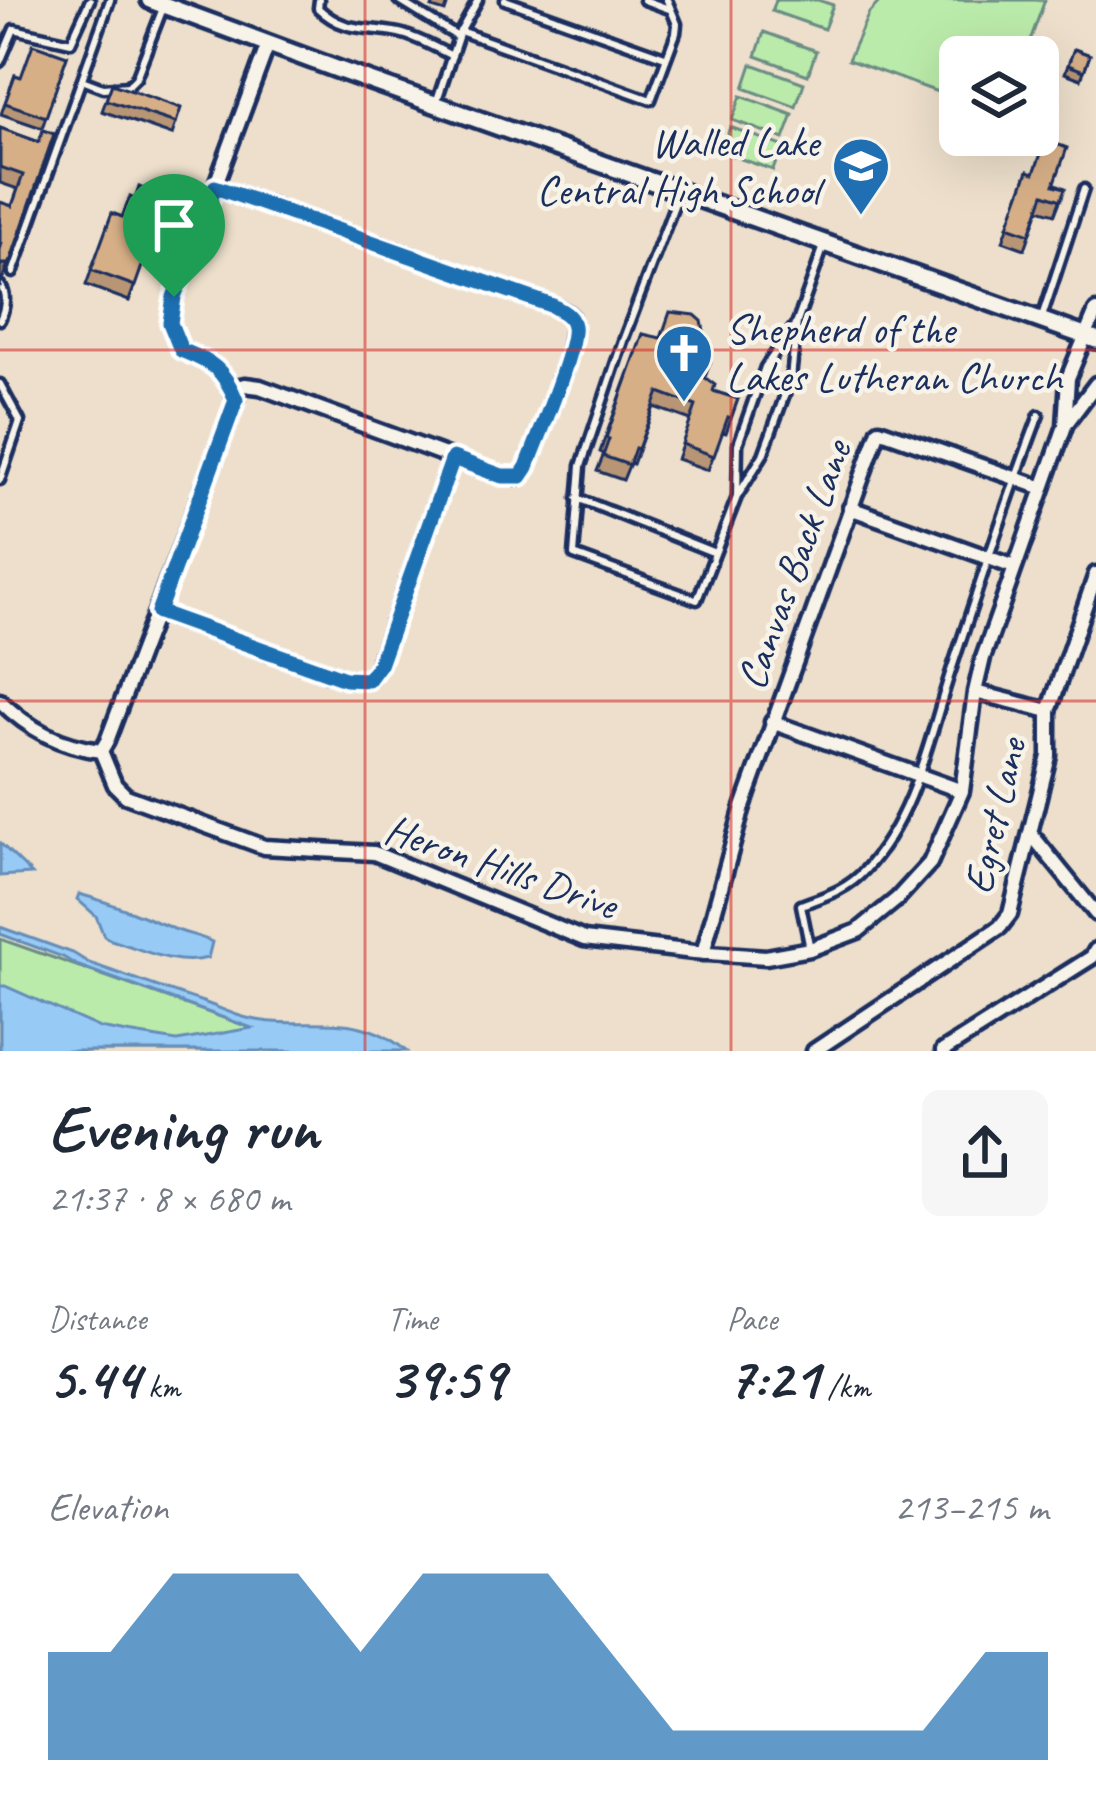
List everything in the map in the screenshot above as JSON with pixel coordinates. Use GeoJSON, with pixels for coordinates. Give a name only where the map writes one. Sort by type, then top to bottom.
{"type":"FeatureCollection","features":[{"type":"Feature","properties":{"kind":"street"},"geometry":{"type":"LineString","coordinates":[[157,3],[1091,338]]}},
{"type":"Feature","properties":{"kind":"street"},"geometry":{"type":"LineString","coordinates":[[0,701],[20,720],[56,741],[104,746],[236,400],[226,376],[211,362],[181,350],[170,323],[174,297],[268,44]]}},
{"type":"Feature","properties":{"kind":"street"},"geometry":{"type":"LineString","coordinates":[[215,187],[553,306],[570,316],[574,329],[521,476],[502,476],[260,387],[231,388]]}},
{"type":"Feature","properties":{"kind":"street","name":"Heron Hills Drive"},"geometry":{"type":"LineString","coordinates":[[104,746],[115,785],[126,796],[264,847],[374,853],[584,939],[766,957],[810,949],[858,931],[930,863],[962,791],[983,658],[1065,426],[1068,378],[1091,338],[1096,311]]}},
{"type":"Feature","properties":{"kind":"street","name":"Heron Hills Drive"},"geometry":{"type":"LineString","coordinates":[[1065,426],[1096,384]]}},
{"type":"Feature","properties":{"kind":"street","name":"Canvas Back Lane"},"geometry":{"type":"LineString","coordinates":[[703,953],[742,810],[879,430],[1015,479]]}},
{"type":"Feature","properties":{"kind":"street"},"geometry":{"type":"LineString","coordinates":[[158,612],[345,679],[368,680],[379,665],[453,458]]}},
{"type":"Feature","properties":{"kind":"street"},"geometry":{"type":"LineString","coordinates":[[1015,479],[1043,488]]}},
{"type":"Feature","properties":{"kind":"street"},"geometry":{"type":"LineString","coordinates":[[850,508],[1014,567]]}},
{"type":"Feature","properties":{"kind":"street","name":"Egret Lane"},"geometry":{"type":"LineString","coordinates":[[814,1051],[1000,927],[1010,914],[1049,756],[1049,711],[1096,574]]}},
{"type":"Feature","properties":{"kind":"street"},"geometry":{"type":"LineString","coordinates":[[975,692],[1049,711]]}},
{"type":"Feature","properties":{"kind":"street"},"geometry":{"type":"LineString","coordinates":[[772,722],[962,791]]}},
{"type":"Feature","properties":{"kind":"street"},"geometry":{"type":"LineString","coordinates":[[1031,833],[1096,914]]}},
{"type":"Feature","properties":{"kind":"street"},"geometry":{"type":"LineString","coordinates":[[944,1051],[1092,957],[1096,950]]}},
{"type":"Feature","properties":{"kind":"lane"},"geometry":{"type":"LineString","coordinates":[[0,62],[14,29],[71,42],[90,0]]}},
{"type":"Feature","properties":{"kind":"lane"},"geometry":{"type":"LineString","coordinates":[[13,273],[110,0]]}},
{"type":"Feature","properties":{"kind":"lane"},"geometry":{"type":"LineString","coordinates":[[319,0],[318,8],[331,21],[400,33],[452,56]]}},
{"type":"Feature","properties":{"kind":"lane"},"geometry":{"type":"LineString","coordinates":[[398,0],[459,34],[651,100],[677,24],[667,0]]}},
{"type":"Feature","properties":{"kind":"lane"},"geometry":{"type":"LineString","coordinates":[[436,103],[459,34],[478,0]]}},
{"type":"Feature","properties":{"kind":"lane"},"geometry":{"type":"LineString","coordinates":[[505,0],[667,58]]}},
{"type":"Feature","properties":{"kind":"lane"},"geometry":{"type":"LineString","coordinates":[[644,0],[671,10]]}},
{"type":"Feature","properties":{"kind":"lane"},"geometry":{"type":"LineString","coordinates":[[82,80],[103,88],[128,86],[136,78],[157,3]]}},
{"type":"Feature","properties":{"kind":"lane"},"geometry":{"type":"LineString","coordinates":[[1040,320],[1084,189]]}},
{"type":"Feature","properties":{"kind":"lane"},"geometry":{"type":"LineString","coordinates":[[680,190],[581,466],[574,555],[697,600],[737,497],[764,454],[791,378],[797,322],[825,242]]}},
{"type":"Feature","properties":{"kind":"lane"},"geometry":{"type":"LineString","coordinates":[[0,285],[4,311],[0,320]]}},
{"type":"Feature","properties":{"kind":"lane"},"geometry":{"type":"LineString","coordinates":[[737,497],[738,444],[765,367],[797,322]]}},
{"type":"Feature","properties":{"kind":"lane"},"geometry":{"type":"LineString","coordinates":[[0,384],[20,422],[0,480]]}},
{"type":"Feature","properties":{"kind":"lane"},"geometry":{"type":"LineString","coordinates":[[810,949],[801,905],[843,889],[863,872],[902,816],[1039,415]]}},
{"type":"Feature","properties":{"kind":"lane"},"geometry":{"type":"LineString","coordinates":[[577,498],[715,553]]}},
{"type":"Feature","properties":{"kind":"green space"},"geometry":{"type":"Polygon","coordinates":[[[776,0],[818,0],[833,5],[824,29],[772,11],[776,0]]]}},
{"type":"Feature","properties":{"kind":"green space"},"geometry":{"type":"Polygon","coordinates":[[[881,0],[1045,0],[1032,36],[939,36],[939,92],[848,60],[869,13],[881,0]]]}},
{"type":"Feature","properties":{"kind":"green space"},"geometry":{"type":"Polygon","coordinates":[[[764,32],[816,51],[808,75],[756,56],[764,32]]]}},
{"type":"Feature","properties":{"kind":"green space"},"geometry":{"type":"Polygon","coordinates":[[[752,64],[804,83],[796,107],[744,88],[752,64]]]}},
{"type":"Feature","properties":{"kind":"green space"},"geometry":{"type":"Polygon","coordinates":[[[741,96],[793,115],[784,139],[732,120],[741,96]]]}},
{"type":"Feature","properties":{"kind":"green space"},"geometry":{"type":"Polygon","coordinates":[[[730,127],[782,146],[773,170],[721,152],[730,127]]]}},
{"type":"Feature","properties":{"kind":"green space"},"geometry":{"type":"Polygon","coordinates":[[[0,939],[317,1051],[0,1051],[0,939]]]}},
{"type":"Feature","properties":{"kind":"water"},"geometry":{"type":"Polygon","coordinates":[[[0,843],[32,874],[0,876],[0,843]]]}},
{"type":"Feature","properties":{"kind":"water"},"geometry":{"type":"Polygon","coordinates":[[[79,894],[212,942],[208,958],[171,959],[111,940],[104,936],[96,916],[77,899],[79,894]]]}},
{"type":"Feature","properties":{"kind":"water"},"geometry":{"type":"Polygon","coordinates":[[[0,927],[241,1016],[268,1022],[348,1024],[387,1037],[406,1051],[0,1051],[0,986],[100,1028],[127,1033],[177,1041],[252,1028],[76,965],[0,934],[0,927]]]}},
{"type":"Feature","properties":{"kind":"building"},"geometry":{"type":"Polygon","coordinates":[[[33,44],[67,56],[46,117],[5,103],[33,44]]]}},
{"type":"Feature","properties":{"kind":"building"},"geometry":{"type":"Polygon","coordinates":[[[1074,49],[1090,55],[1084,71],[1068,65],[1074,49]]]}},
{"type":"Feature","properties":{"kind":"building"},"geometry":{"type":"Polygon","coordinates":[[[112,84],[181,108],[176,123],[106,100],[112,84]]]}},
{"type":"Feature","properties":{"kind":"building"},"geometry":{"type":"Polygon","coordinates":[[[0,128],[39,142],[43,130],[54,134],[11,259],[0,266],[0,202],[12,206],[23,175],[0,167],[0,128]]]}},
{"type":"Feature","properties":{"kind":"building"},"geometry":{"type":"Polygon","coordinates":[[[1059,145],[1067,148],[1054,185],[1065,188],[1061,200],[1044,194],[1030,234],[1008,226],[1028,171],[1034,173],[1040,156],[1059,156],[1059,145]]]}},
{"type":"Feature","properties":{"kind":"building"},"geometry":{"type":"Polygon","coordinates":[[[139,187],[151,192],[145,225],[155,229],[135,286],[91,270],[112,213],[122,217],[139,187]]]}},
{"type":"Feature","properties":{"kind":"building","name":"Shepherd of the Lakes Lutheran Church"},"geometry":{"type":"Polygon","coordinates":[[[670,312],[695,315],[702,321],[710,363],[692,368],[715,385],[713,391],[738,399],[714,456],[682,444],[696,406],[659,392],[629,465],[603,456],[643,334],[661,338],[670,312]]]}},
{"type":"Feature","properties":{"kind":"place","name":"Walled Lake Central High School"},"geometry":{"type":"Point","coordinates":[861,217]}},
{"type":"Feature","properties":{"kind":"place","name":"Shepherd of the Lakes Lutheran Church"},"geometry":{"type":"Point","coordinates":[684,404]}},
{"type":"Feature","properties":{"kind":"route"},"geometry":{"type":"LineString","coordinates":[[215,187],[570,316],[574,329],[568,355],[527,467],[521,476],[502,476],[453,458],[379,665],[368,680],[345,679],[158,612],[236,400],[226,376],[211,362],[181,350],[170,323],[174,297],[215,187]]}}]}
